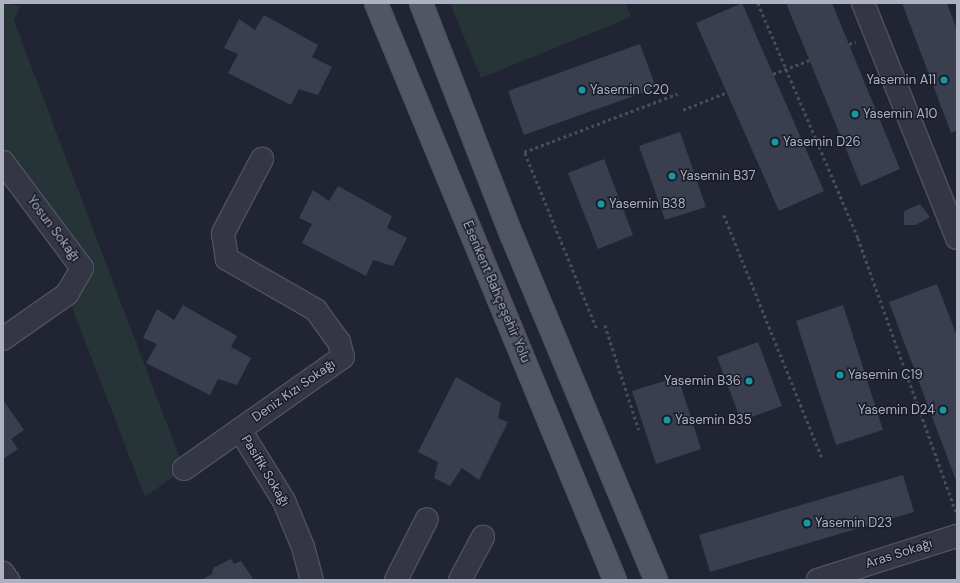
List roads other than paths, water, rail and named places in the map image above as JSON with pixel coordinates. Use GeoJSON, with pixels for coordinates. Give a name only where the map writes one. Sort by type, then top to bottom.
{"type":"FeatureCollection","features":[{"type":"Feature","properties":{"kind":"main road","name":"Esenkent Bahçeşehir Yolu"},"geometry":{"type":"LineString","coordinates":[[376,3],[616,580]]}},
{"type":"Feature","properties":{"kind":"main road"},"geometry":{"type":"LineString","coordinates":[[421,3],[512,236],[656,580]]}},
{"type":"Feature","properties":{"kind":"street"},"geometry":{"type":"LineString","coordinates":[[863,3],[957,238]]}},
{"type":"Feature","properties":{"kind":"street","name":"Deniz Kızı Sokağı"},"geometry":{"type":"LineString","coordinates":[[184,470],[343,357],[339,342],[316,310],[227,259],[223,233],[262,159]]}},
{"type":"Feature","properties":{"kind":"street","name":"Yosun Sokağı"},"geometry":{"type":"LineString","coordinates":[[3,162],[82,268],[67,294],[3,339]]}},
{"type":"Feature","properties":{"kind":"street","name":"Pasifik Sokağı"},"geometry":{"type":"LineString","coordinates":[[240,430],[284,500],[303,547],[312,580]]}},
{"type":"Feature","properties":{"kind":"street"},"geometry":{"type":"LineString","coordinates":[[396,580],[428,519]]}},
{"type":"Feature","properties":{"kind":"street","name":"Aras Sokağı"},"geometry":{"type":"LineString","coordinates":[[818,580],[957,536]]}},
{"type":"Feature","properties":{"kind":"street"},"geometry":{"type":"LineString","coordinates":[[460,580],[483,537]]}},
{"type":"Feature","properties":{"kind":"street"},"geometry":{"type":"LineString","coordinates":[[3,573],[8,580]]}},
{"type":"Feature","properties":{"kind":"place","name":"Yasemin A11"},"geometry":{"type":"Point","coordinates":[944,80]}},
{"type":"Feature","properties":{"kind":"place","name":"Yasemin C20"},"geometry":{"type":"Point","coordinates":[582,90]}},
{"type":"Feature","properties":{"kind":"place","name":"Yasemin A10"},"geometry":{"type":"Point","coordinates":[855,114]}},
{"type":"Feature","properties":{"kind":"place","name":"Yasemin D26"},"geometry":{"type":"Point","coordinates":[775,142]}},
{"type":"Feature","properties":{"kind":"place","name":"Yasemin B37"},"geometry":{"type":"Point","coordinates":[672,176]}},
{"type":"Feature","properties":{"kind":"place","name":"Yasemin B38"},"geometry":{"type":"Point","coordinates":[601,204]}},
{"type":"Feature","properties":{"kind":"place","name":"Yasemin C19"},"geometry":{"type":"Point","coordinates":[840,375]}},
{"type":"Feature","properties":{"kind":"place","name":"Yasemin B36"},"geometry":{"type":"Point","coordinates":[749,381]}},
{"type":"Feature","properties":{"kind":"place","name":"Yasemin D24"},"geometry":{"type":"Point","coordinates":[943,410]}},
{"type":"Feature","properties":{"kind":"place","name":"Yasemin B35"},"geometry":{"type":"Point","coordinates":[667,420]}},
{"type":"Feature","properties":{"kind":"place","name":"Yasemin D23"},"geometry":{"type":"Point","coordinates":[807,523]}}]}
